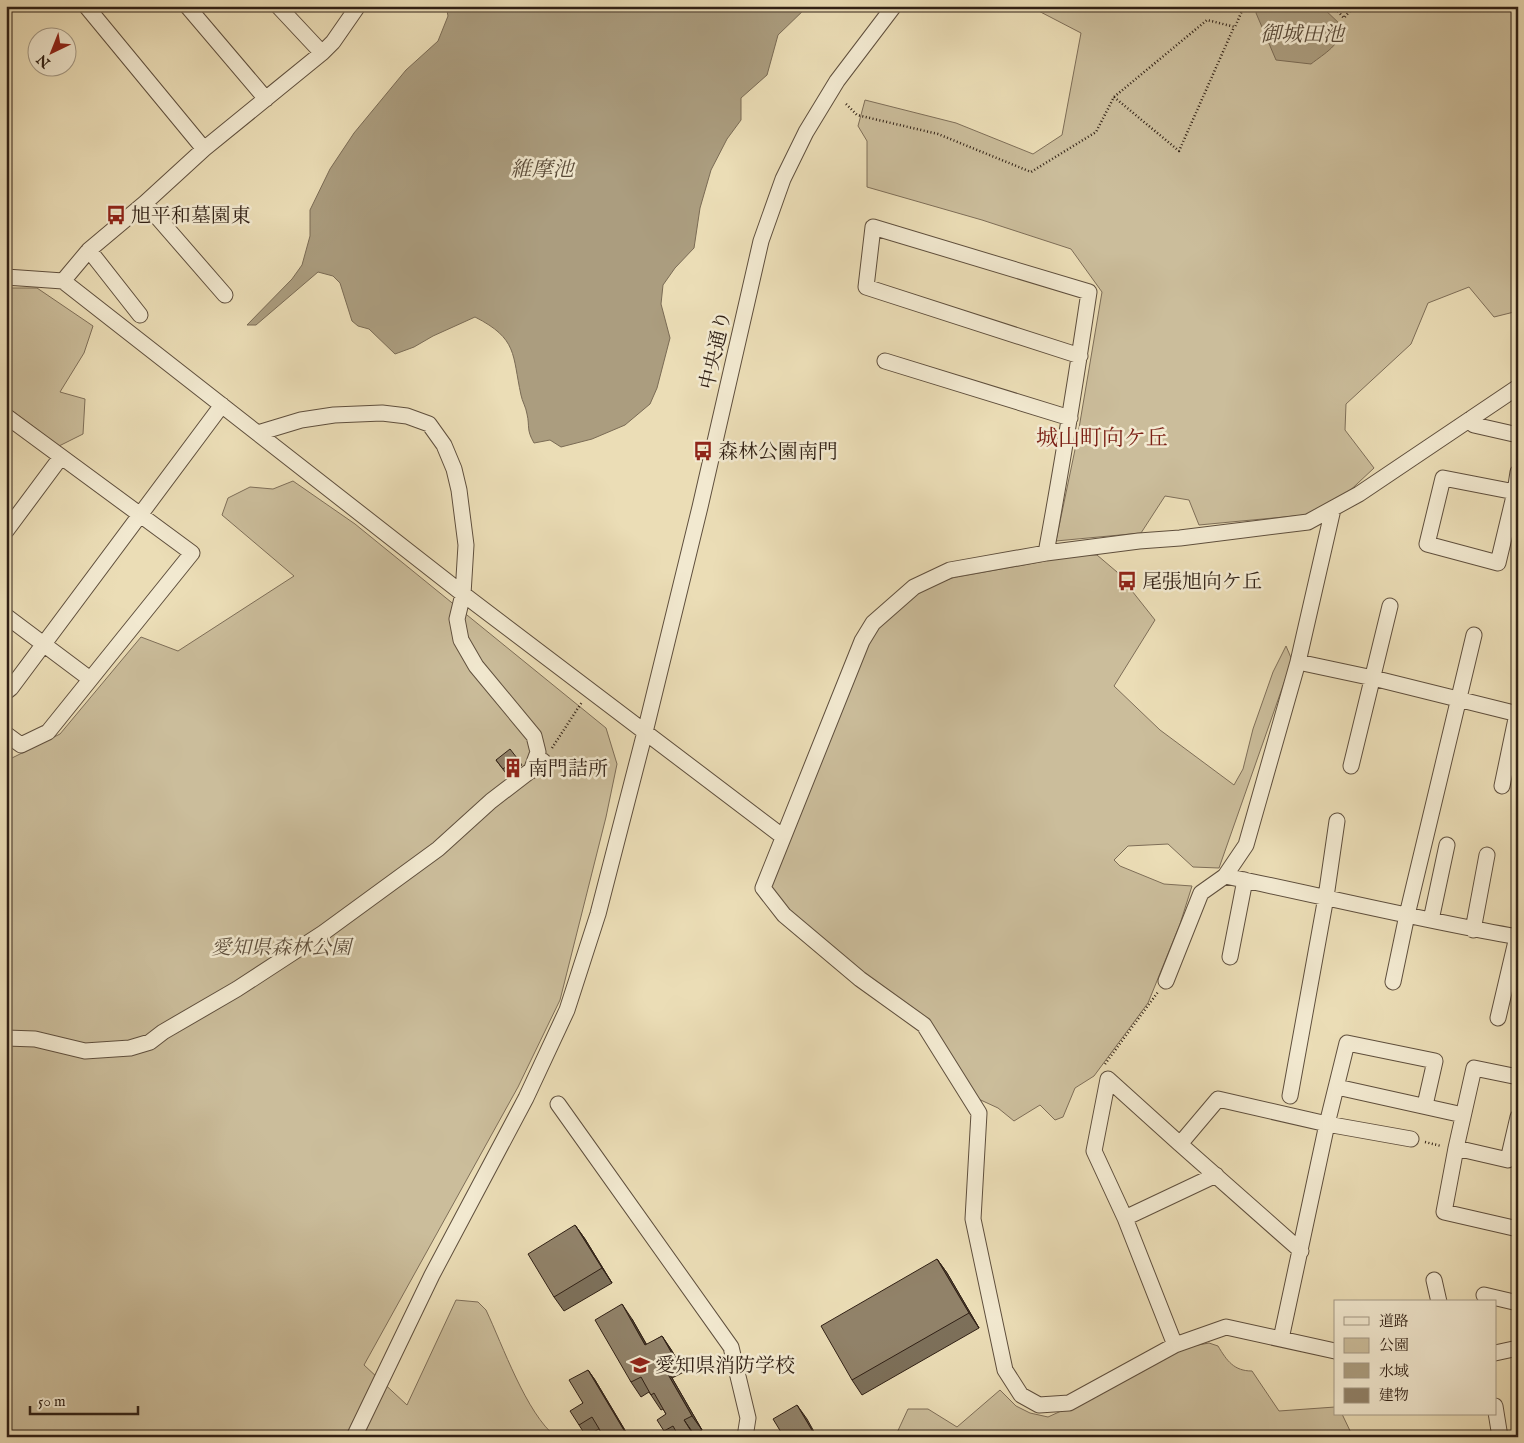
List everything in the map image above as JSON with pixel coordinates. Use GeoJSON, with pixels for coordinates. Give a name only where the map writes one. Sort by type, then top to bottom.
{"type":"FeatureCollection","features":[{"type":"Feature","properties":{"kind":"street"},"geometry":{"type":"LineString","coordinates":[[187,6],[266,99]]}},
{"type":"Feature","properties":{"kind":"street"},"geometry":{"type":"LineString","coordinates":[[278,6],[322,54]]}},
{"type":"Feature","properties":{"kind":"street"},"geometry":{"type":"LineString","coordinates":[[63,282],[89,250],[145,203],[204,149],[322,54],[333,42],[358,6]]}},
{"type":"Feature","properties":{"kind":"street","name":"中央通り"},"geometry":{"type":"LineString","coordinates":[[354,1437],[432,1275],[526,1098],[567,1010],[598,914],[645,732],[764,232],[783,179],[806,132],[837,81],[894,6]]}},
{"type":"Feature","properties":{"kind":"street"},"geometry":{"type":"LineString","coordinates":[[94,9],[204,149]]}},
{"type":"Feature","properties":{"kind":"street"},"geometry":{"type":"LineString","coordinates":[[145,203],[225,295]]}},
{"type":"Feature","properties":{"kind":"street"},"geometry":{"type":"LineString","coordinates":[[1046,554],[1070,418],[1080,356],[1089,292],[873,227],[866,287],[1080,356]]}},
{"type":"Feature","properties":{"kind":"street"},"geometry":{"type":"LineString","coordinates":[[89,250],[140,315]]}},
{"type":"Feature","properties":{"kind":"street"},"geometry":{"type":"LineString","coordinates":[[6,277],[63,282],[463,594],[782,836]]}},
{"type":"Feature","properties":{"kind":"street"},"geometry":{"type":"LineString","coordinates":[[885,361],[1070,418]]}},
{"type":"Feature","properties":{"kind":"street"},"geometry":{"type":"LineString","coordinates":[[1334,1351],[1226,1327],[1175,1345],[1069,1403],[1039,1405],[1021,1394],[1005,1370],[973,1219],[979,1113],[924,1025],[860,979],[784,915],[763,888],[782,836],[862,641],[873,623],[914,587],[950,570],[1046,554],[1139,541],[1180,538],[1308,522],[1359,494],[1518,388]]}},
{"type":"Feature","properties":{"kind":"street"},"geometry":{"type":"LineString","coordinates":[[6,692],[11,688],[222,405]]}},
{"type":"Feature","properties":{"kind":"street"},"geometry":{"type":"LineString","coordinates":[[6,1038],[35,1039],[85,1051],[130,1048],[150,1042],[163,1032],[323,933],[438,849],[491,801],[537,766],[538,752],[534,736],[476,666],[460,640],[457,619],[463,594],[466,545],[459,490],[454,469],[444,445],[429,424],[407,416],[382,413],[334,415],[301,420],[258,433]]}},
{"type":"Feature","properties":{"kind":"street"},"geometry":{"type":"LineString","coordinates":[[6,416],[192,553],[48,732],[21,745],[6,734]]}},
{"type":"Feature","properties":{"kind":"street"},"geometry":{"type":"LineString","coordinates":[[1472,418],[1474,425],[1518,435]]}},
{"type":"Feature","properties":{"kind":"street"},"geometry":{"type":"LineString","coordinates":[[6,531],[61,457]]}},
{"type":"Feature","properties":{"kind":"street"},"geometry":{"type":"LineString","coordinates":[[1516,491],[1443,478],[1427,544],[1498,563],[1516,491],[1518,472]]}},
{"type":"Feature","properties":{"kind":"street"},"geometry":{"type":"LineString","coordinates":[[1166,981],[1201,893],[1225,876],[1246,845],[1298,662],[1333,509]]}},
{"type":"Feature","properties":{"kind":"street"},"geometry":{"type":"LineString","coordinates":[[1351,766],[1390,606]]}},
{"type":"Feature","properties":{"kind":"street"},"geometry":{"type":"LineString","coordinates":[[6,616],[90,679]]}},
{"type":"Feature","properties":{"kind":"street"},"geometry":{"type":"LineString","coordinates":[[1393,982],[1407,915],[1474,636]]}},
{"type":"Feature","properties":{"kind":"street"},"geometry":{"type":"LineString","coordinates":[[1298,662],[1373,678],[1517,714],[1502,786]]}},
{"type":"Feature","properties":{"kind":"street"},"geometry":{"type":"LineString","coordinates":[[1290,1096],[1326,897],[1337,821]]}},
{"type":"Feature","properties":{"kind":"street"},"geometry":{"type":"LineString","coordinates":[[1431,920],[1446,845]]}},
{"type":"Feature","properties":{"kind":"street"},"geometry":{"type":"LineString","coordinates":[[1474,930],[1487,855]]}},
{"type":"Feature","properties":{"kind":"street"},"geometry":{"type":"LineString","coordinates":[[1225,876],[1474,930],[1517,937],[1498,1018]]}},
{"type":"Feature","properties":{"kind":"street"},"geometry":{"type":"LineString","coordinates":[[1230,956],[1246,880]]}},
{"type":"Feature","properties":{"kind":"street"},"geometry":{"type":"LineString","coordinates":[[1281,1339],[1327,1124],[1347,1043],[1435,1061],[1425,1106]]}},
{"type":"Feature","properties":{"kind":"street"},"geometry":{"type":"LineString","coordinates":[[1518,1078],[1474,1068],[1463,1114],[1451,1148],[1444,1212],[1518,1229]]}},
{"type":"Feature","properties":{"kind":"street"},"geometry":{"type":"LineString","coordinates":[[1108,1079],[1094,1151],[1125,1218],[1175,1345]]}},
{"type":"Feature","properties":{"kind":"street"},"geometry":{"type":"LineString","coordinates":[[1108,1079],[1301,1251]]}},
{"type":"Feature","properties":{"kind":"street"},"geometry":{"type":"LineString","coordinates":[[1337,1087],[1463,1114]]}},
{"type":"Feature","properties":{"kind":"street"},"geometry":{"type":"LineString","coordinates":[[1180,1144],[1218,1099],[1327,1124],[1411,1140]]}},
{"type":"Feature","properties":{"kind":"street"},"geometry":{"type":"LineString","coordinates":[[558,1104],[731,1347],[748,1418],[745,1437]]}},
{"type":"Feature","properties":{"kind":"street"},"geometry":{"type":"LineString","coordinates":[[1451,1148],[1508,1160],[1518,1117]]}},
{"type":"Feature","properties":{"kind":"street"},"geometry":{"type":"LineString","coordinates":[[1125,1218],[1216,1175]]}},
{"type":"Feature","properties":{"kind":"street"},"geometry":{"type":"LineString","coordinates":[[1434,1280],[1439,1300]]}},
{"type":"Feature","properties":{"kind":"street"},"geometry":{"type":"LineString","coordinates":[[1484,1296],[1518,1303]]}},
{"type":"Feature","properties":{"kind":"street"},"geometry":{"type":"LineString","coordinates":[[1496,1354],[1518,1348]]}},
{"type":"Feature","properties":{"kind":"street"},"geometry":{"type":"LineString","coordinates":[[1496,1412],[1500,1437]]}},
{"type":"Feature","properties":{"kind":"path"},"geometry":{"type":"LineString","coordinates":[[1114,97],[1179,152],[1244,6]]}},
{"type":"Feature","properties":{"kind":"path"},"geometry":{"type":"LineString","coordinates":[[1333,6],[1344,18],[1354,6]]}},
{"type":"Feature","properties":{"kind":"path"},"geometry":{"type":"LineString","coordinates":[[846,104],[857,115],[938,134],[1031,172],[1096,132],[1114,97],[1207,20],[1235,27]]}},
{"type":"Feature","properties":{"kind":"path"},"geometry":{"type":"LineString","coordinates":[[537,766],[590,691]]}},
{"type":"Feature","properties":{"kind":"path"},"geometry":{"type":"LineString","coordinates":[[1108,1079],[1104,1066],[1166,981]]}},
{"type":"Feature","properties":{"kind":"path"},"geometry":{"type":"LineString","coordinates":[[1411,1140],[1451,1148]]}},
{"type":"Feature","properties":{"kind":"green space"},"geometry":{"type":"Polygon","coordinates":[[[1029,6],[1518,6],[1518,311],[1494,317],[1469,287],[1428,303],[1411,344],[1346,404],[1345,430],[1374,468],[1342,498],[1305,515],[1199,525],[1189,500],[1165,496],[1141,533],[1056,541],[1077,440],[1102,292],[1071,249],[982,220],[867,187],[867,141],[858,126],[865,100],[956,123],[1033,154],[1062,135],[1081,33],[1029,6]]]}},
{"type":"Feature","properties":{"kind":"green space"},"geometry":{"type":"Polygon","coordinates":[[[6,288],[37,288],[93,326],[84,353],[60,392],[85,399],[83,434],[59,446],[6,406],[6,288]]]}},
{"type":"Feature","properties":{"kind":"green space","name":"愛知県森林公園"},"geometry":{"type":"Polygon","coordinates":[[[293,481],[355,524],[606,728],[617,764],[606,817],[560,1000],[518,1087],[364,1365],[407,1405],[456,1300],[478,1302],[486,1310],[525,1396],[545,1426],[556,1437],[6,1437],[6,761],[60,734],[141,637],[178,651],[294,576],[222,515],[228,498],[250,487],[273,489],[293,481]]]}},
{"type":"Feature","properties":{"kind":"green space"},"geometry":{"type":"Polygon","coordinates":[[[1066,555],[1097,555],[1117,572],[1155,620],[1114,686],[1160,730],[1234,785],[1243,769],[1253,729],[1273,672],[1286,646],[1292,660],[1219,868],[1193,867],[1168,844],[1128,846],[1114,860],[1120,866],[1164,884],[1192,886],[1180,924],[1148,1003],[1094,1076],[1075,1088],[1063,1117],[1055,1120],[1040,1105],[1014,1121],[998,1108],[972,1096],[925,1023],[786,913],[766,888],[863,642],[916,592],[952,578],[1045,561],[1066,555]]]}},
{"type":"Feature","properties":{"kind":"green space"},"geometry":{"type":"Polygon","coordinates":[[[1209,1343],[1218,1346],[1228,1361],[1236,1367],[1252,1371],[1279,1411],[1334,1407],[1334,1416],[1343,1416],[1353,1437],[895,1437],[908,1409],[928,1409],[957,1427],[1000,1390],[1016,1406],[1030,1413],[1048,1417],[1176,1349],[1209,1343]]]}},
{"type":"Feature","properties":{"kind":"water","name":"維摩池"},"geometry":{"type":"Polygon","coordinates":[[[446,6],[808,6],[778,35],[767,75],[741,98],[741,120],[727,139],[711,170],[700,208],[694,248],[675,268],[663,285],[661,304],[670,338],[657,388],[650,404],[625,425],[592,439],[561,447],[550,440],[534,443],[529,431],[528,418],[511,349],[499,333],[475,317],[414,347],[395,354],[369,329],[358,326],[352,321],[340,283],[333,276],[318,272],[256,325],[247,325],[292,279],[302,265],[310,236],[310,210],[330,169],[354,133],[406,70],[438,41],[448,16],[446,6]]]}},
{"type":"Feature","properties":{"kind":"water","name":"御城田池"},"geometry":{"type":"Polygon","coordinates":[[[1257,6],[1321,6],[1342,26],[1341,33],[1331,48],[1311,64],[1276,60],[1256,13],[1257,6]]]}},
{"type":"Feature","properties":{"kind":"building"},"geometry":{"type":"Polygon","coordinates":[[[510,749],[517,758],[503,769],[496,760],[510,749]]]}},
{"type":"Feature","properties":{"kind":"building"},"geometry":{"type":"Polygon","coordinates":[[[575,1225],[602,1268],[554,1297],[528,1254],[575,1225]]]}},
{"type":"Feature","properties":{"kind":"building"},"geometry":{"type":"Polygon","coordinates":[[[937,1259],[969,1313],[852,1380],[821,1326],[937,1259]]]}},
{"type":"Feature","properties":{"kind":"building"},"geometry":{"type":"Polygon","coordinates":[[[622,1304],[645,1345],[662,1336],[674,1357],[662,1364],[692,1416],[684,1420],[691,1431],[681,1437],[679,1437],[673,1426],[664,1431],[657,1420],[666,1414],[654,1393],[651,1395],[641,1377],[631,1382],[595,1320],[622,1304]]]}},
{"type":"Feature","properties":{"kind":"building"},"geometry":{"type":"Polygon","coordinates":[[[588,1370],[628,1437],[604,1437],[592,1417],[579,1425],[570,1411],[583,1403],[569,1380],[588,1370]]]}},
{"type":"Feature","properties":{"kind":"building"},"geometry":{"type":"Polygon","coordinates":[[[797,1405],[816,1437],[784,1437],[773,1419],[797,1405]]]}},
{"type":"Feature","properties":{"kind":"place","name":"旭平和墓園東"},"geometry":{"type":"Point","coordinates":[116,215]}},
{"type":"Feature","properties":{"kind":"place","name":"森林公園南門"},"geometry":{"type":"Point","coordinates":[703,451]}},
{"type":"Feature","properties":{"kind":"place","name":"尾張旭向ケ丘"},"geometry":{"type":"Point","coordinates":[1127,581]}},
{"type":"Feature","properties":{"kind":"place","name":"南門詰所"},"geometry":{"type":"Point","coordinates":[513,768]}},
{"type":"Feature","properties":{"kind":"place","name":"愛知県消防学校"},"geometry":{"type":"Point","coordinates":[640,1365]}},
{"type":"Feature","properties":{"kind":"district","name":"城山町向ケ丘"},"geometry":{"type":"Point","coordinates":[1102,437]}}]}
